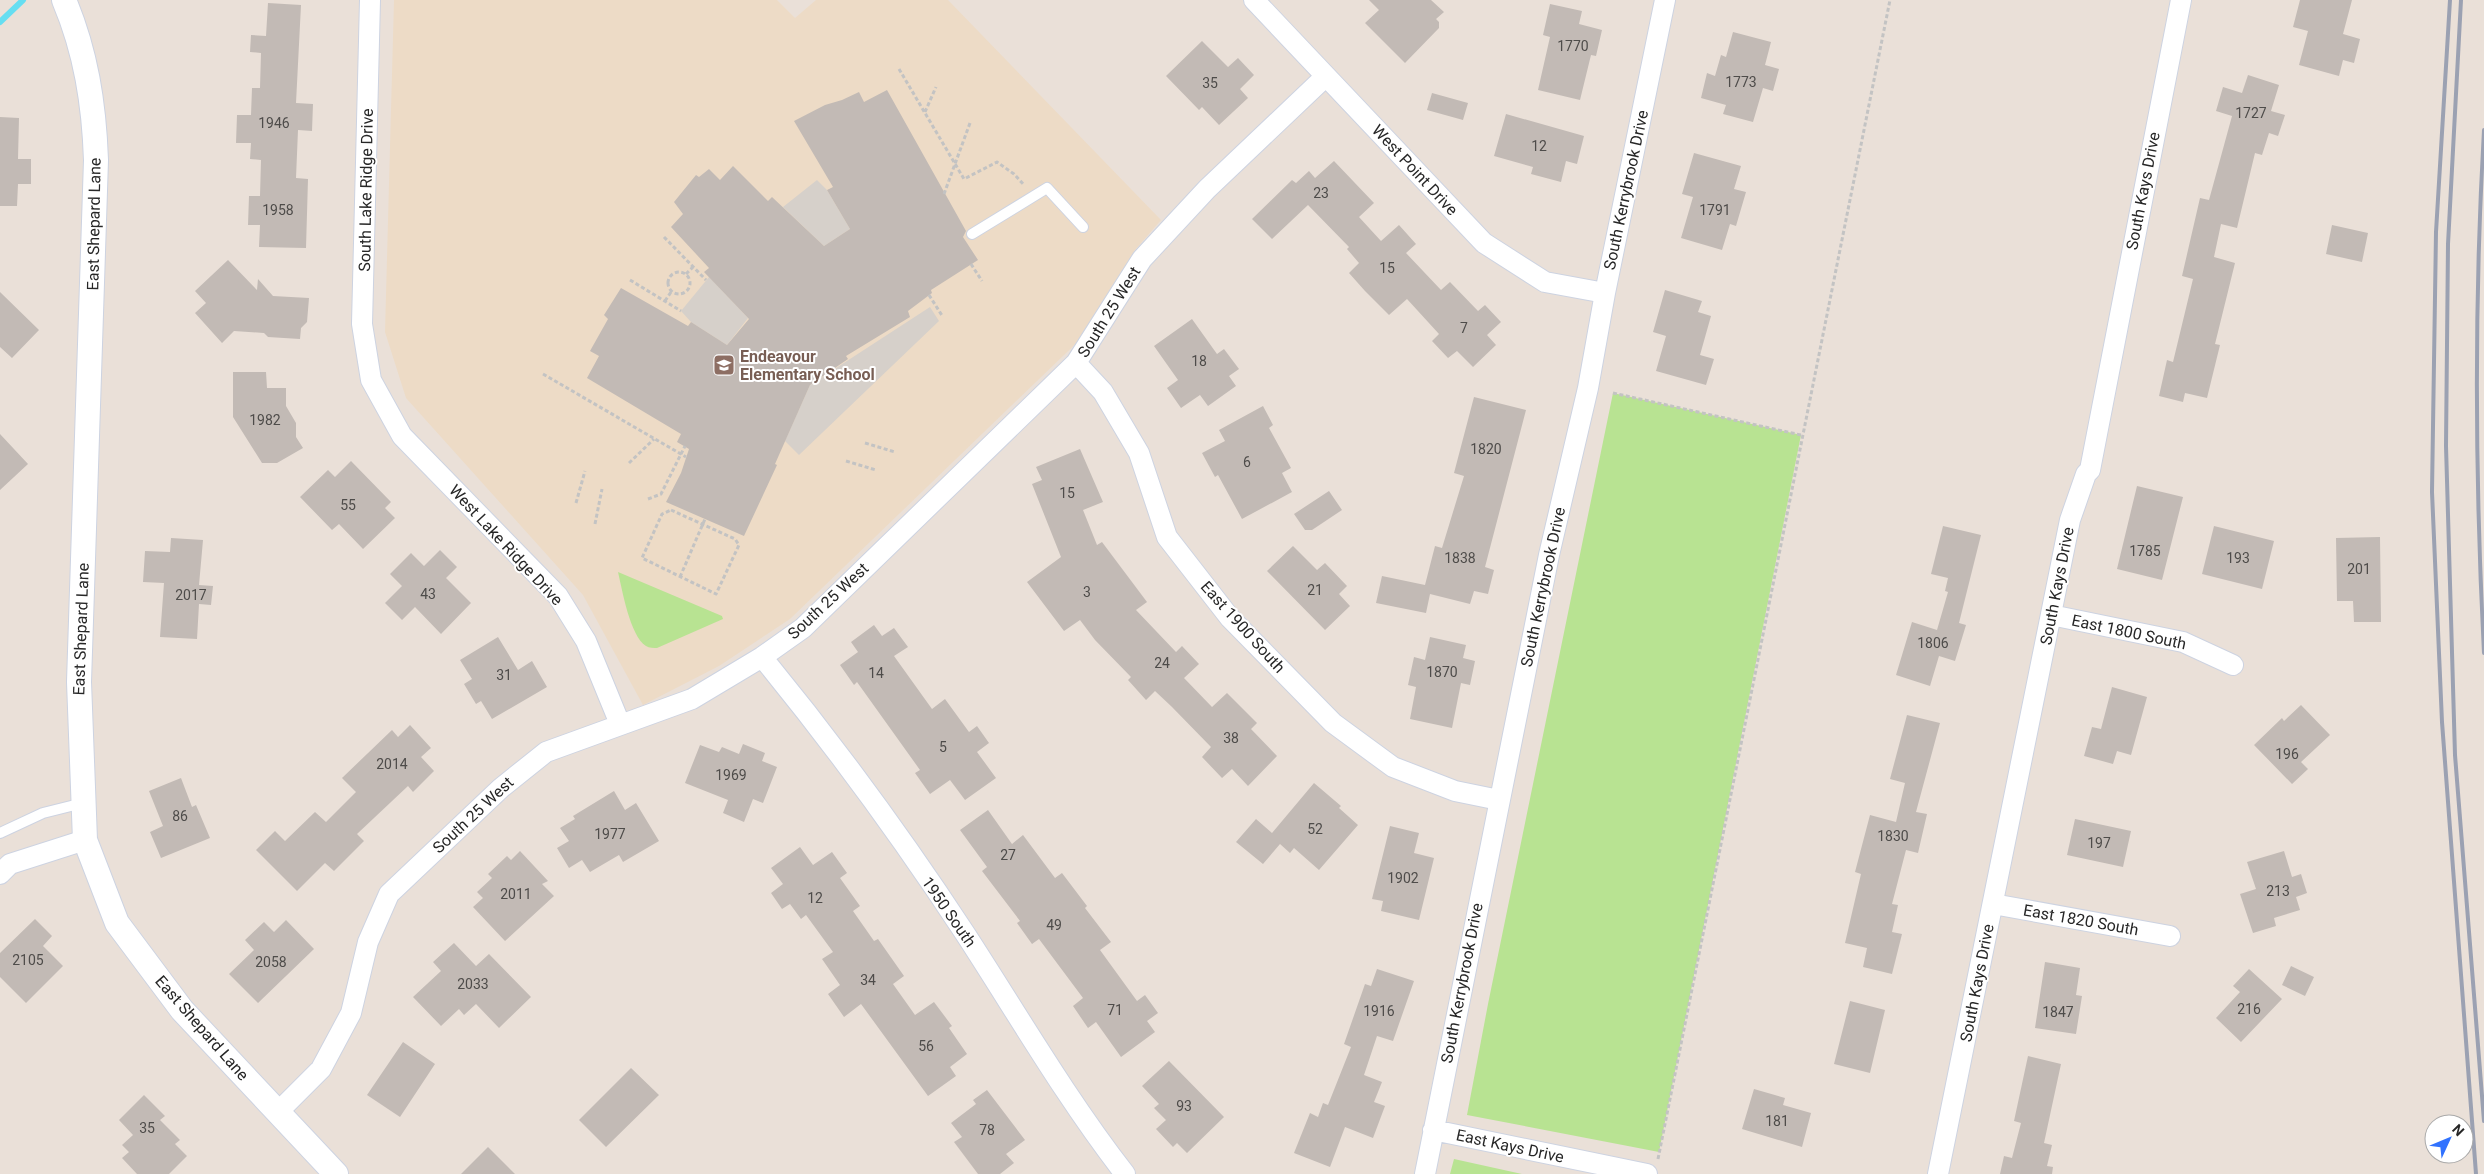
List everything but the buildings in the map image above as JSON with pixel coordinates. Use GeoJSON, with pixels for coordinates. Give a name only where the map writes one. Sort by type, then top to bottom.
{"type":"FeatureCollection","features":[{"type":"Feature","properties":{"kind":"street","name":"East Shepard Lane"},"geometry":{"type":"LineString","coordinates":[[64,0],[80,41],[86,68],[92,105],[96,160],[79,682],[85,840],[117,924],[182,1010],[336,1174]]}},
{"type":"Feature","properties":{"kind":"street","name":"South Lake Ridge Drive"},"geometry":{"type":"LineString","coordinates":[[370,0],[362,324],[371,380]]}},
{"type":"Feature","properties":{"kind":"street","name":"West Point Drive"},"geometry":{"type":"LineString","coordinates":[[1254,0],[1484,243],[1546,282],[1605,293]]}},
{"type":"Feature","properties":{"kind":"street","name":"South Kerrybrook Drive"},"geometry":{"type":"LineString","coordinates":[[1425,1174],[1549,555],[1588,388],[1605,293],[1665,0]]}},
{"type":"Feature","properties":{"kind":"street","name":"South Kays Drive"},"geometry":{"type":"LineString","coordinates":[[1938,1174],[2070,520],[2086,474],[2090,470],[2181,0]]}},
{"type":"Feature","properties":{"kind":"street","name":"South 25 West"},"geometry":{"type":"LineString","coordinates":[[278,1113],[321,1069],[351,1013],[368,942],[389,894],[501,788],[546,752],[692,699],[762,657],[803,628],[1076,363],[1142,259],[1207,189],[1326,76]]}},
{"type":"Feature","properties":{"kind":"street","name":"East 1900 South"},"geometry":{"type":"LineString","coordinates":[[1076,363],[1102,392],[1139,453],[1167,537],[1230,618],[1333,723],[1393,767],[1455,791],[1499,800]]}},
{"type":"Feature","properties":{"kind":"street","name":"West Lake Ridge Drive"},"geometry":{"type":"LineString","coordinates":[[371,380],[402,436],[558,596],[586,641],[620,724]]}},
{"type":"Feature","properties":{"kind":"street","name":"East 1800 South"},"geometry":{"type":"LineString","coordinates":[[2051,616],[2183,642],[2234,664]]}},
{"type":"Feature","properties":{"kind":"street","name":"1950 South"},"geometry":{"type":"LineString","coordinates":[[762,657],[821,729],[959,925],[1065,1089],[1125,1174]]}},
{"type":"Feature","properties":{"kind":"street"},"geometry":{"type":"LineString","coordinates":[[0,874],[10,864],[85,840]]}},
{"type":"Feature","properties":{"kind":"street","name":"East 1820 South"},"geometry":{"type":"LineString","coordinates":[[1993,904],[2170,936]]}},
{"type":"Feature","properties":{"kind":"street","name":"East Kays Drive"},"geometry":{"type":"LineString","coordinates":[[1433,1130],[1652,1166]]}},
{"type":"Feature","properties":{"kind":"lane"},"geometry":{"type":"LineString","coordinates":[[972,234],[1047,188],[1082,227]]}},
{"type":"Feature","properties":{"kind":"lane"},"geometry":{"type":"LineString","coordinates":[[0,833],[43,813],[83,803]]}},
{"type":"Feature","properties":{"kind":"path"},"geometry":{"type":"LineString","coordinates":[[1652,1166],[1890,0]]}},
{"type":"Feature","properties":{"kind":"path"},"geometry":{"type":"LineString","coordinates":[[899,69],[964,179],[997,162],[1014,174],[1024,185]]}},
{"type":"Feature","properties":{"kind":"path"},"geometry":{"type":"LineString","coordinates":[[925,113],[936,86]]}},
{"type":"Feature","properties":{"kind":"path"},"geometry":{"type":"LineString","coordinates":[[944,194],[970,123]]}},
{"type":"Feature","properties":{"kind":"path"},"geometry":{"type":"LineString","coordinates":[[664,237],[706,280]]}},
{"type":"Feature","properties":{"kind":"path"},"geometry":{"type":"LineString","coordinates":[[972,264],[982,281]]}},
{"type":"Feature","properties":{"kind":"path"},"geometry":{"type":"LineString","coordinates":[[686,274],[693,267]]}},
{"type":"Feature","properties":{"kind":"path"},"geometry":{"type":"LineString","coordinates":[[677,272],[686,274],[690,282],[686,292],[680,295],[671,292],[667,283],[670,276],[677,272]]}},
{"type":"Feature","properties":{"kind":"path"},"geometry":{"type":"LineString","coordinates":[[630,280],[681,311]]}},
{"type":"Feature","properties":{"kind":"path"},"geometry":{"type":"LineString","coordinates":[[665,301],[671,292]]}},
{"type":"Feature","properties":{"kind":"path"},"geometry":{"type":"LineString","coordinates":[[930,295],[943,317]]}},
{"type":"Feature","properties":{"kind":"path"},"geometry":{"type":"LineString","coordinates":[[542,374],[686,457]]}},
{"type":"Feature","properties":{"kind":"path"},"geometry":{"type":"LineString","coordinates":[[1613,393],[1801,435]]}},
{"type":"Feature","properties":{"kind":"path"},"geometry":{"type":"LineString","coordinates":[[629,463],[654,439]]}},
{"type":"Feature","properties":{"kind":"path"},"geometry":{"type":"LineString","coordinates":[[865,443],[895,452]]}},
{"type":"Feature","properties":{"kind":"path"},"geometry":{"type":"LineString","coordinates":[[648,499],[661,494],[685,446]]}},
{"type":"Feature","properties":{"kind":"path"},"geometry":{"type":"LineString","coordinates":[[846,461],[876,470]]}},
{"type":"Feature","properties":{"kind":"path"},"geometry":{"type":"LineString","coordinates":[[576,503],[585,471]]}},
{"type":"Feature","properties":{"kind":"path"},"geometry":{"type":"LineString","coordinates":[[595,524],[602,489]]}},
{"type":"Feature","properties":{"kind":"path"},"geometry":{"type":"LineString","coordinates":[[671,510],[703,526],[736,539],[739,545],[716,594],[680,578],[642,558],[662,514],[671,510]]}},
{"type":"Feature","properties":{"kind":"path"},"geometry":{"type":"LineString","coordinates":[[680,578],[705,519]]}},
{"type":"Feature","properties":{"kind":"shaded area","name":"Endeavour Elementary School"},"geometry":{"type":"Polygon","coordinates":[[[394,0],[777,0],[795,18],[816,0],[948,0],[1161,220],[1135,250],[1090,330],[790,619],[719,666],[643,705],[583,595],[406,398],[385,332],[394,0]]]}},
{"type":"Feature","properties":{"kind":"shaded area"},"geometry":{"type":"Polygon","coordinates":[[[817,180],[827,190],[850,229],[824,246],[783,207],[817,180]]]}},
{"type":"Feature","properties":{"kind":"shaded area"},"geometry":{"type":"Polygon","coordinates":[[[709,277],[748,318],[727,345],[691,322],[681,311],[709,277]]]}},
{"type":"Feature","properties":{"kind":"shaded area"},"geometry":{"type":"Polygon","coordinates":[[[930,307],[939,321],[799,455],[785,441],[810,385],[930,307]]]}},
{"type":"Feature","properties":{"kind":"green space"},"geometry":{"type":"Polygon","coordinates":[[[1613,393],[1801,435],[1659,1152],[1467,1115],[1613,393]]]}},
{"type":"Feature","properties":{"kind":"green space"},"geometry":{"type":"Polygon","coordinates":[[[618,572],[722,616],[723,619],[657,648],[647,647],[640,641],[631,623],[618,572]]]}},
{"type":"Feature","properties":{"kind":"green space"},"geometry":{"type":"Polygon","coordinates":[[[1454,1159],[1522,1174],[1450,1174],[1454,1159]]]}},
{"type":"Feature","properties":{"kind":"waterway"},"geometry":{"type":"LineString","coordinates":[[0,22],[23,0]]}},
{"type":"Feature","properties":{"kind":"railway"},"geometry":{"type":"LineString","coordinates":[[2450,0],[2436,232],[2432,492],[2442,722],[2476,1174]]}},
{"type":"Feature","properties":{"kind":"railway"},"geometry":{"type":"LineString","coordinates":[[2461,0],[2448,244],[2446,446],[2455,755],[2484,1121]]}},
{"type":"Feature","properties":{"kind":"railway"},"geometry":{"type":"LineString","coordinates":[[2484,130],[2477,326],[2477,457],[2484,653]]}},
{"type":"Feature","properties":{"kind":"place","name":"Endeavour Elementary School"},"geometry":{"type":"Point","coordinates":[724,365]}}]}
